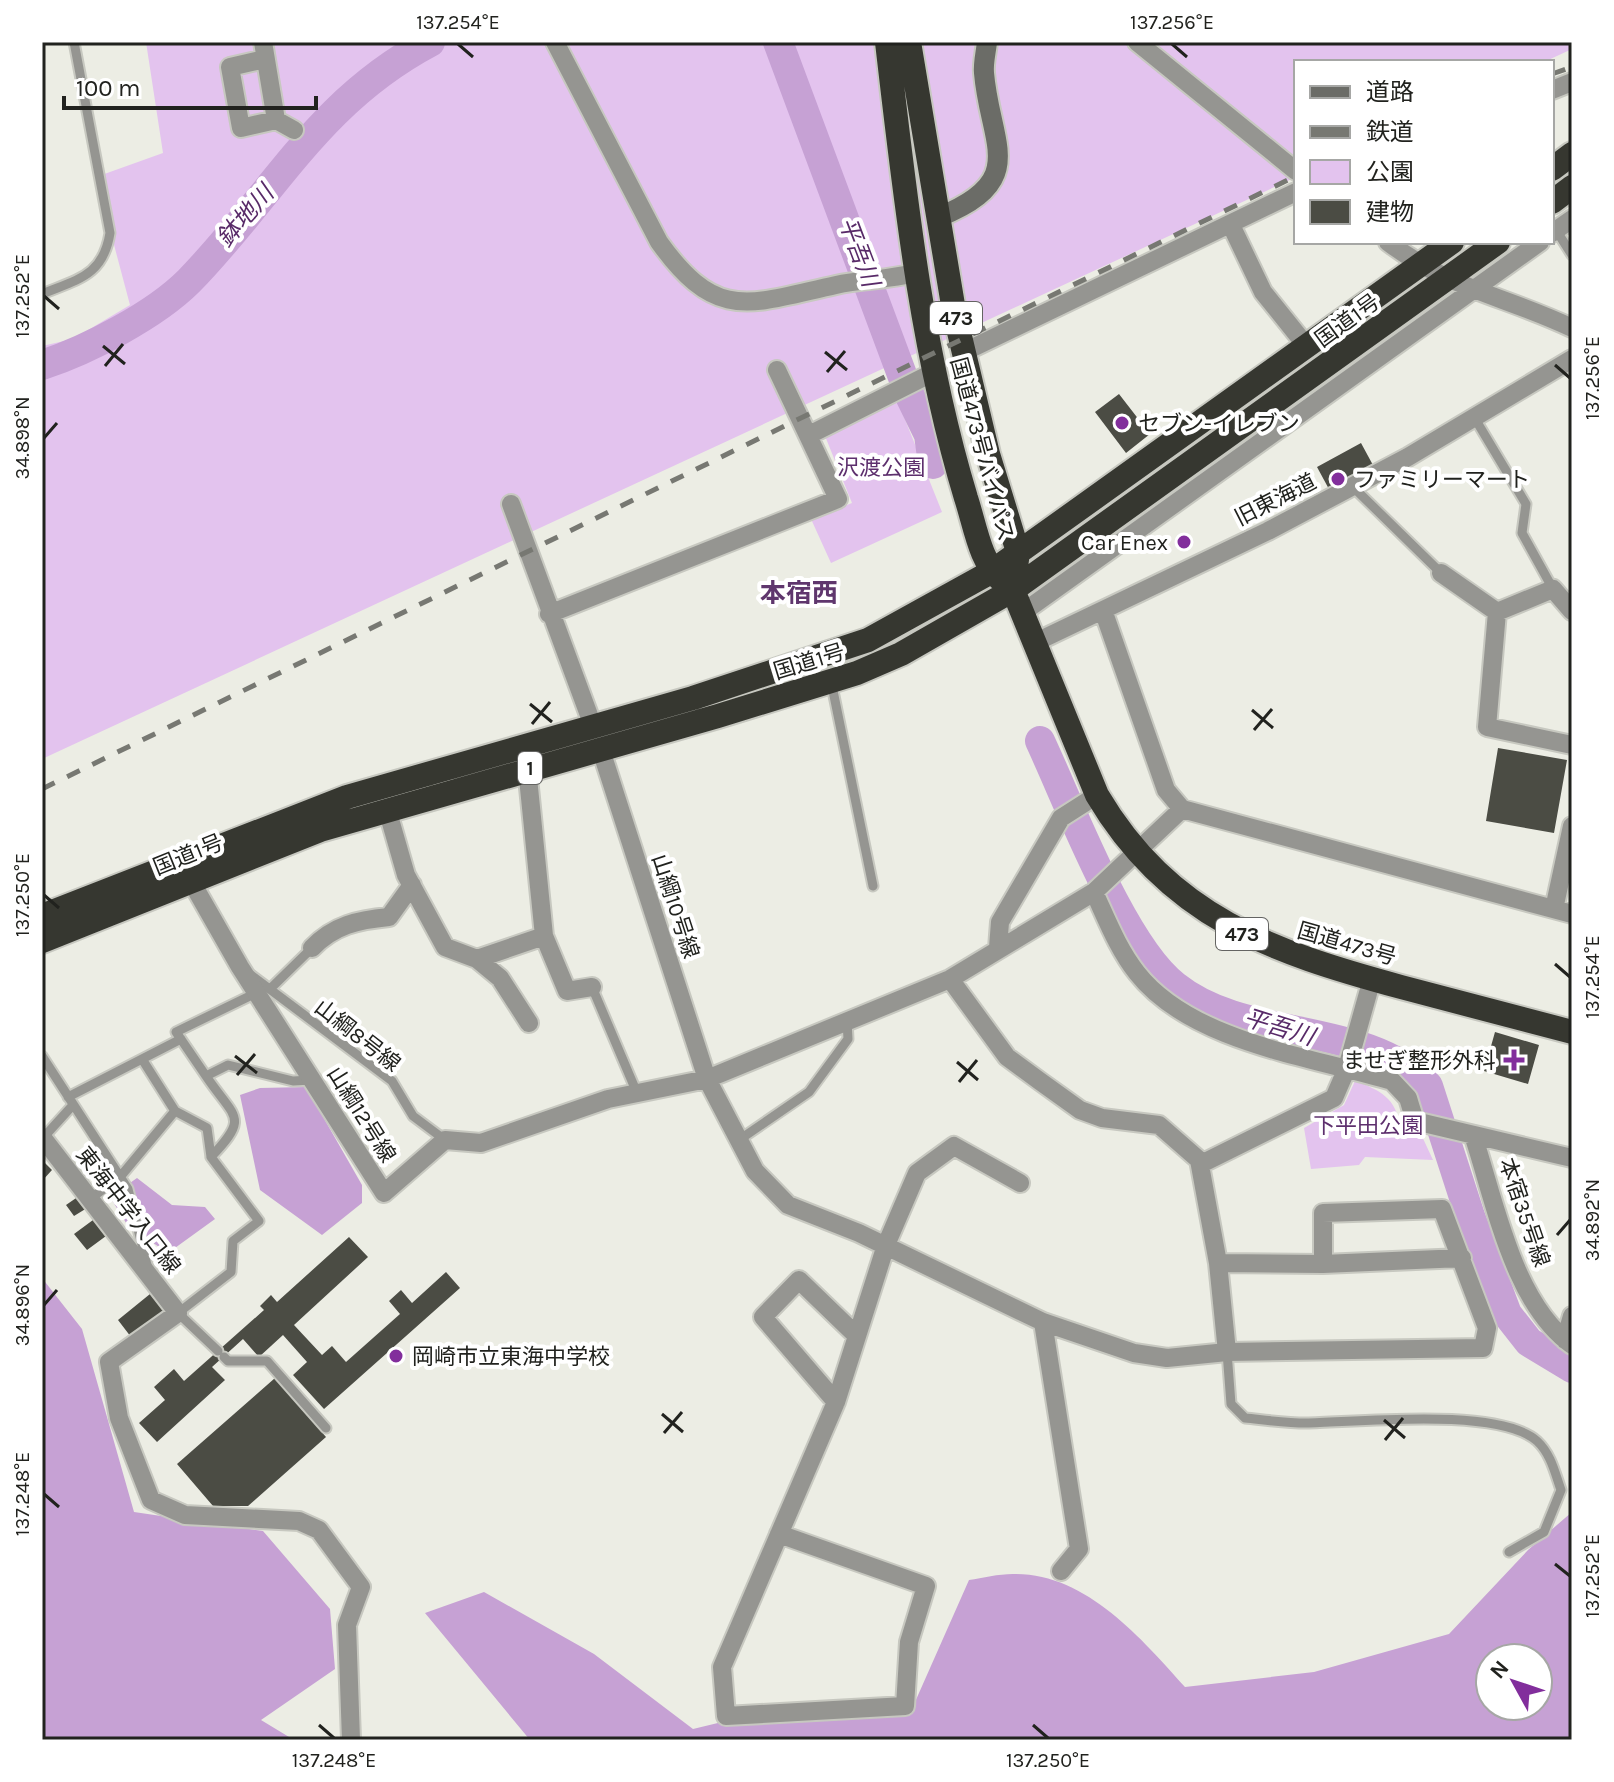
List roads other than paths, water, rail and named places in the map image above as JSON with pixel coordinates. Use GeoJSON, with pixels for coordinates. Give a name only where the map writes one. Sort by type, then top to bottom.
{"type":"FeatureCollection","features":[{"type":"Feature","properties":{"kind":"highway","name":"国道473号バイパス"},"geometry":{"type":"LineString","coordinates":[[887,42],[904,276],[929,375],[991,572],[1013,590]]}},
{"type":"Feature","properties":{"kind":"highway","name":"国道473号バイパス"},"geometry":{"type":"LineString","coordinates":[[909,42],[917,104],[964,352],[988,454],[1018,552],[1013,590]]}},
{"type":"Feature","properties":{"kind":"highway"},"geometry":{"type":"LineString","coordinates":[[1554,168],[1572,154]]}},
{"type":"Feature","properties":{"kind":"highway"},"geometry":{"type":"LineString","coordinates":[[1554,200],[1572,187]]}},
{"type":"Feature","properties":{"kind":"highway","name":"国道1号"},"geometry":{"type":"LineString","coordinates":[[42,941],[320,830],[527,768],[596,737],[868,640],[991,572],[1449,244]]}},
{"type":"Feature","properties":{"kind":"highway","name":"国道1号"},"geometry":{"type":"LineString","coordinates":[[42,916],[347,797],[831,681],[901,654],[1013,590],[1495,244]]}},
{"type":"Feature","properties":{"kind":"highway","name":"国道473号"},"geometry":{"type":"LineString","coordinates":[[1013,590],[1097,795],[1134,851],[1182,895],[1231,928],[1294,956],[1572,1032]]}},
{"type":"Feature","properties":{"kind":"street"},"geometry":{"type":"LineString","coordinates":[[555,42],[659,242],[680,272],[712,297],[750,304],[850,282],[904,276]]}},
{"type":"Feature","properties":{"kind":"street"},"geometry":{"type":"LineString","coordinates":[[939,217],[980,196],[994,177],[1001,153],[984,72],[987,42]]}},
{"type":"Feature","properties":{"kind":"street"},"geometry":{"type":"LineString","coordinates":[[1137,42],[1294,169]]}},
{"type":"Feature","properties":{"kind":"street"},"geometry":{"type":"LineString","coordinates":[[276,120],[264,50],[230,67],[241,128],[276,120],[294,130]]}},
{"type":"Feature","properties":{"kind":"street"},"geometry":{"type":"LineString","coordinates":[[964,352],[1294,193]]}},
{"type":"Feature","properties":{"kind":"street"},"geometry":{"type":"LineString","coordinates":[[1554,232],[1572,219]]}},
{"type":"Feature","properties":{"kind":"street"},"geometry":{"type":"LineString","coordinates":[[1231,225],[1263,292],[1308,348]]}},
{"type":"Feature","properties":{"kind":"street"},"geometry":{"type":"LineString","coordinates":[[1391,244],[1419,266],[1446,280],[1572,328]]}},
{"type":"Feature","properties":{"kind":"street"},"geometry":{"type":"LineString","coordinates":[[1022,613],[1537,244]]}},
{"type":"Feature","properties":{"kind":"street","name":"旧東海道"},"geometry":{"type":"LineString","coordinates":[[1034,643],[1352,486],[1572,359]]}},
{"type":"Feature","properties":{"kind":"street"},"geometry":{"type":"LineString","coordinates":[[549,614],[838,499],[777,370]]}},
{"type":"Feature","properties":{"kind":"street"},"geometry":{"type":"LineString","coordinates":[[809,435],[929,375]]}},
{"type":"Feature","properties":{"kind":"street"},"geometry":{"type":"LineString","coordinates":[[1272,435],[1275,404]]}},
{"type":"Feature","properties":{"kind":"street","name":"山綱10号線"},"geometry":{"type":"LineString","coordinates":[[511,504],[596,737],[707,1079],[755,1171],[788,1205],[886,1245]]}},
{"type":"Feature","properties":{"kind":"street"},"geometry":{"type":"LineString","coordinates":[[1111,521],[1144,526]]}},
{"type":"Feature","properties":{"kind":"street"},"geometry":{"type":"LineString","coordinates":[[1441,573],[1497,612]]}},
{"type":"Feature","properties":{"kind":"street"},"geometry":{"type":"LineString","coordinates":[[1497,612],[1553,589],[1572,611]]}},
{"type":"Feature","properties":{"kind":"street"},"geometry":{"type":"LineString","coordinates":[[1103,610],[1166,790],[1182,809],[1563,911],[1572,826]]}},
{"type":"Feature","properties":{"kind":"street"},"geometry":{"type":"LineString","coordinates":[[1497,612],[1487,727],[1572,745]]}},
{"type":"Feature","properties":{"kind":"street"},"geometry":{"type":"LineString","coordinates":[[527,768],[544,936],[567,991],[592,987]]}},
{"type":"Feature","properties":{"kind":"street"},"geometry":{"type":"LineString","coordinates":[[998,948],[1000,922],[1061,818],[1097,795]]}},
{"type":"Feature","properties":{"kind":"street"},"geometry":{"type":"LineString","coordinates":[[387,809],[412,885],[445,947],[477,959],[500,978],[529,1023]]}},
{"type":"Feature","properties":{"kind":"street"},"geometry":{"type":"LineString","coordinates":[[445,1140],[481,1143],[521,1132],[608,1099],[707,1079],[950,979],[1094,892],[1182,809]]}},
{"type":"Feature","properties":{"kind":"street","name":"山綱12号線"},"geometry":{"type":"LineString","coordinates":[[191,881],[240,967],[264,991],[312,1080],[384,1193],[445,1140]]}},
{"type":"Feature","properties":{"kind":"street"},"geometry":{"type":"LineString","coordinates":[[312,948],[326,933],[358,920],[389,917],[412,885]]}},
{"type":"Feature","properties":{"kind":"street"},"geometry":{"type":"LineString","coordinates":[[1094,892],[1123,953],[1137,973],[1176,1007],[1207,1025],[1392,1081],[1408,1098],[1415,1121],[1572,1158]]}},
{"type":"Feature","properties":{"kind":"street"},"geometry":{"type":"LineString","coordinates":[[477,959],[544,936]]}},
{"type":"Feature","properties":{"kind":"street"},"geometry":{"type":"LineString","coordinates":[[950,979],[1007,1057],[1080,1110],[1102,1118],[1159,1125],[1201,1164],[1218,1263],[1227,1352]]}},
{"type":"Feature","properties":{"kind":"street"},"geometry":{"type":"LineString","coordinates":[[1201,1164],[1334,1098],[1347,1068],[1372,979]]}},
{"type":"Feature","properties":{"kind":"street","name":"本宿35号線"},"geometry":{"type":"LineString","coordinates":[[1467,1133],[1517,1269],[1546,1322],[1569,1343]]}},
{"type":"Feature","properties":{"kind":"street","name":"東海中学入口線"},"geometry":{"type":"LineString","coordinates":[[42,1138],[178,1313]]}},
{"type":"Feature","properties":{"kind":"street"},"geometry":{"type":"LineString","coordinates":[[779,1534],[926,1586],[909,1642],[905,1706],[726,1716],[722,1667],[779,1534],[836,1402],[886,1245],[917,1173],[954,1146],[1020,1183]]}},
{"type":"Feature","properties":{"kind":"street"},"geometry":{"type":"LineString","coordinates":[[886,1245],[1043,1322],[1134,1353],[1167,1358],[1227,1352],[1483,1348],[1487,1328],[1442,1209],[1323,1213],[1323,1264]]}},
{"type":"Feature","properties":{"kind":"street"},"geometry":{"type":"LineString","coordinates":[[1218,1263],[1323,1264],[1462,1258]]}},
{"type":"Feature","properties":{"kind":"street"},"geometry":{"type":"LineString","coordinates":[[836,1402],[763,1317],[799,1280],[857,1336]]}},
{"type":"Feature","properties":{"kind":"street"},"geometry":{"type":"LineString","coordinates":[[178,1313],[109,1362],[119,1418],[151,1500],[185,1515],[299,1521],[319,1530],[361,1587],[347,1625],[351,1740]]}},
{"type":"Feature","properties":{"kind":"street"},"geometry":{"type":"LineString","coordinates":[[1569,1343],[1572,1316]]}},
{"type":"Feature","properties":{"kind":"street"},"geometry":{"type":"LineString","coordinates":[[1043,1322],[1079,1549],[1061,1571]]}},
{"type":"Feature","properties":{"kind":"lane"},"geometry":{"type":"LineString","coordinates":[[42,294],[92,272],[107,255],[110,233],[74,42]]}},
{"type":"Feature","properties":{"kind":"lane"},"geometry":{"type":"LineString","coordinates":[[1554,232],[1572,255]]}},
{"type":"Feature","properties":{"kind":"lane"},"geometry":{"type":"LineString","coordinates":[[1474,417],[1526,504],[1522,533],[1553,589]]}},
{"type":"Feature","properties":{"kind":"lane"},"geometry":{"type":"LineString","coordinates":[[1352,486],[1441,573]]}},
{"type":"Feature","properties":{"kind":"lane"},"geometry":{"type":"LineString","coordinates":[[831,681],[873,886]]}},
{"type":"Feature","properties":{"kind":"lane"},"geometry":{"type":"LineString","coordinates":[[211,1157],[236,1131],[236,1122],[176,1032],[264,991],[312,948]]}},
{"type":"Feature","properties":{"kind":"lane"},"geometry":{"type":"LineString","coordinates":[[592,987],[637,1093]]}},
{"type":"Feature","properties":{"kind":"lane","name":"山綱8号線"},"geometry":{"type":"LineString","coordinates":[[264,991],[392,1081],[413,1116],[445,1140]]}},
{"type":"Feature","properties":{"kind":"lane"},"geometry":{"type":"LineString","coordinates":[[739,1140],[809,1092],[848,1039],[847,1019]]}},
{"type":"Feature","properties":{"kind":"lane"},"geometry":{"type":"LineString","coordinates":[[42,1138],[71,1101],[181,1039]]}},
{"type":"Feature","properties":{"kind":"lane"},"geometry":{"type":"LineString","coordinates":[[42,1056],[128,1189],[150,1275]]}},
{"type":"Feature","properties":{"kind":"lane"},"geometry":{"type":"LineString","coordinates":[[142,1059],[175,1111],[207,1128],[211,1157],[259,1221],[233,1241],[231,1272],[178,1313],[228,1361],[267,1361],[326,1428]]}},
{"type":"Feature","properties":{"kind":"lane"},"geometry":{"type":"LineString","coordinates":[[206,1076],[228,1065],[293,1081],[312,1080]]}},
{"type":"Feature","properties":{"kind":"lane"},"geometry":{"type":"LineString","coordinates":[[91,1198],[120,1177],[175,1111]]}},
{"type":"Feature","properties":{"kind":"lane"},"geometry":{"type":"LineString","coordinates":[[1227,1352],[1231,1404],[1245,1418],[1302,1423],[1459,1420],[1509,1426],[1536,1440],[1551,1460],[1561,1490],[1544,1532],[1509,1552]]}},
{"type":"Feature","properties":{"kind":"waterway","name":"鉢地川"},"geometry":{"type":"LineString","coordinates":[[42,365],[120,330],[175,294],[219,248],[326,121],[391,66],[430,42]]}},
{"type":"Feature","properties":{"kind":"waterway","name":"平吾川"},"geometry":{"type":"LineString","coordinates":[[778,42],[910,396],[929,435],[933,464]]}},
{"type":"Feature","properties":{"kind":"waterway","name":"平吾川"},"geometry":{"type":"LineString","coordinates":[[1040,741],[1117,907],[1155,966],[1175,986],[1204,1004],[1236,1016],[1339,1040],[1372,1051],[1402,1065],[1428,1086],[1470,1216],[1507,1314],[1529,1342],[1572,1368]]}},
{"type":"Feature","properties":{"kind":"railway"},"geometry":{"type":"LineString","coordinates":[[1554,73],[1572,67]]}},
{"type":"Feature","properties":{"kind":"railway"},"geometry":{"type":"LineString","coordinates":[[42,789],[1294,177]]}},
{"type":"Feature","properties":{"kind":"place","name":"セブン-イレブン"},"geometry":{"type":"Point","coordinates":[1122,423]}},
{"type":"Feature","properties":{"kind":"place","name":"ファミリーマート"},"geometry":{"type":"Point","coordinates":[1338,479]}},
{"type":"Feature","properties":{"kind":"place","name":"Car Enex"},"geometry":{"type":"Point","coordinates":[1184,542]}},
{"type":"Feature","properties":{"kind":"place","name":"ませぎ整形外科"},"geometry":{"type":"Point","coordinates":[1514,1060]}},
{"type":"Feature","properties":{"kind":"place","name":"岡崎市立東海中学校"},"geometry":{"type":"Point","coordinates":[396,1356]}},
{"type":"Feature","properties":{"kind":"district","name":"本宿西"},"geometry":{"type":"Point","coordinates":[799,593]}},
{"type":"Feature","properties":{"kind":"park label","name":"沢渡公園"},"geometry":{"type":"Point","coordinates":[881,467]}},
{"type":"Feature","properties":{"kind":"park label","name":"下平田公園"},"geometry":{"type":"Point","coordinates":[1368,1125]}}]}
